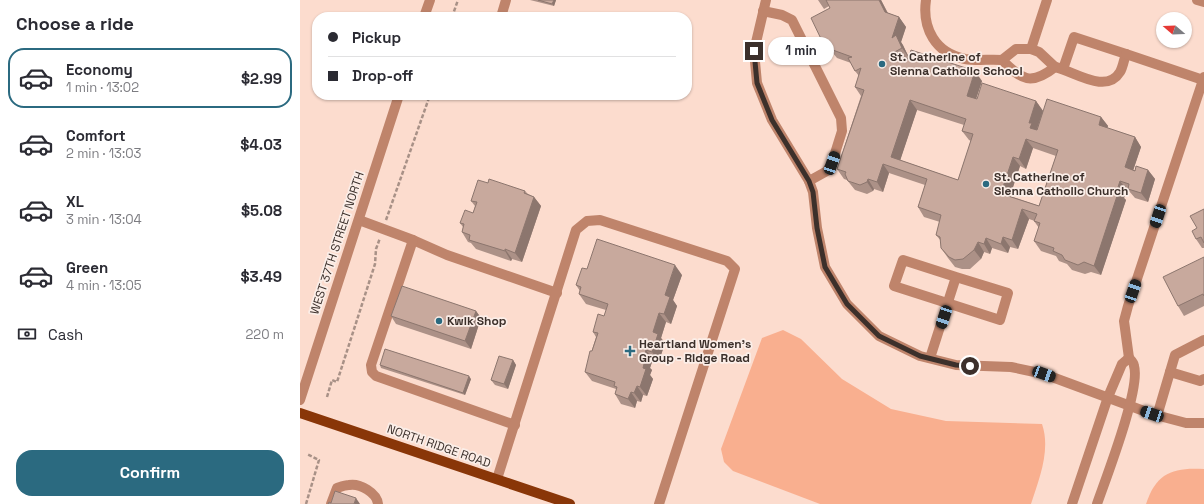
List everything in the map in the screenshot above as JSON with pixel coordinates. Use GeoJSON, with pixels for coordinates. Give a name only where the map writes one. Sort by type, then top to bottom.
{"type":"FeatureCollection","features":[{"type":"Feature","properties":{"kind":"main road","name":"NORTH RIDGE ROAD"},"geometry":{"type":"LineString","coordinates":[[300,413],[570,504]]}},
{"type":"Feature","properties":{"kind":"street"},"geometry":{"type":"LineString","coordinates":[[426,12],[430,0]]}},
{"type":"Feature","properties":{"kind":"street"},"geometry":{"type":"LineString","coordinates":[[502,12],[506,0]]}},
{"type":"Feature","properties":{"kind":"street"},"geometry":{"type":"LineString","coordinates":[[766,0],[754,51],[757,83],[772,120],[809,181],[813,192],[817,228],[825,267],[847,304],[879,336],[920,356],[956,365],[1011,367],[1044,374],[1157,416],[1186,423],[1204,423]]}},
{"type":"Feature","properties":{"kind":"street"},"geometry":{"type":"LineString","coordinates":[[926,0],[924,13],[927,27],[933,39],[946,52],[966,59],[1002,60],[1016,49],[1031,49],[1039,52],[1059,68],[1100,83],[1110,81],[1120,72],[1126,54]]}},
{"type":"Feature","properties":{"kind":"street"},"geometry":{"type":"LineString","coordinates":[[1031,49],[1047,0]]}},
{"type":"Feature","properties":{"kind":"street"},"geometry":{"type":"LineString","coordinates":[[763,11],[782,15],[792,20],[841,118],[842,131],[832,163],[827,171],[809,181]]}},
{"type":"Feature","properties":{"kind":"street"},"geometry":{"type":"LineString","coordinates":[[1002,60],[1016,74],[1024,78],[1038,78],[1059,68],[1074,37],[1204,79],[1124,321],[1129,358],[1134,365],[1134,385],[1130,407],[1097,504]]}},
{"type":"Feature","properties":{"kind":"street","name":"WEST 37TH STREET NORTH"},"geometry":{"type":"LineString","coordinates":[[300,400],[397,100]]}},
{"type":"Feature","properties":{"kind":"street"},"geometry":{"type":"LineString","coordinates":[[359,220],[414,240],[447,256],[557,293]]}},
{"type":"Feature","properties":{"kind":"street"},"geometry":{"type":"LineString","coordinates":[[498,480],[576,230],[587,221],[600,220],[726,261],[735,269],[659,504]]}},
{"type":"Feature","properties":{"kind":"street"},"geometry":{"type":"LineString","coordinates":[[414,240],[371,365],[372,372],[376,376],[515,425]]}},
{"type":"Feature","properties":{"kind":"street"},"geometry":{"type":"LineString","coordinates":[[903,260],[956,277],[1008,293],[1000,320],[894,286],[903,260]]}},
{"type":"Feature","properties":{"kind":"street"},"geometry":{"type":"LineString","coordinates":[[930,358],[956,277]]}},
{"type":"Feature","properties":{"kind":"street"},"geometry":{"type":"LineString","coordinates":[[1157,416],[1175,355],[1204,340]]}},
{"type":"Feature","properties":{"kind":"street"},"geometry":{"type":"LineString","coordinates":[[1072,504],[1108,397],[1122,364],[1129,358]]}},
{"type":"Feature","properties":{"kind":"street"},"geometry":{"type":"LineString","coordinates":[[1170,372],[1200,381],[1204,379]]}},
{"type":"Feature","properties":{"kind":"street"},"geometry":{"type":"LineString","coordinates":[[331,504],[336,488],[350,484],[367,489],[377,500],[378,504]]}},
{"type":"Feature","properties":{"kind":"path"},"geometry":{"type":"LineString","coordinates":[[454,12],[458,0]]}},
{"type":"Feature","properties":{"kind":"path"},"geometry":{"type":"LineString","coordinates":[[327,397],[332,380],[337,382],[375,264],[376,249],[428,100]]}},
{"type":"Feature","properties":{"kind":"path"},"geometry":{"type":"LineString","coordinates":[[306,504],[319,460],[307,454]]}},
{"type":"Feature","properties":{"kind":"shaded area"},"geometry":{"type":"Polygon","coordinates":[[[783,330],[801,339],[842,379],[891,409],[946,421],[1042,424],[1045,454],[1031,504],[820,504],[733,471],[724,462],[721,449],[762,338],[783,330]]]}},
{"type":"Feature","properties":{"kind":"shaded area"},"geometry":{"type":"Polygon","coordinates":[[[1183,469],[1204,469],[1204,504],[1146,504],[1155,485],[1167,474],[1183,469]]]}},
{"type":"Feature","properties":{"kind":"building"},"geometry":{"type":"Polygon","coordinates":[[[538,0],[554,0],[552,4],[538,0]]]}},
{"type":"Feature","properties":{"kind":"building"},"geometry":{"type":"Polygon","coordinates":[[[826,0],[879,0],[885,12],[899,17],[892,38],[896,35],[902,48],[891,54],[908,59],[911,50],[975,71],[967,96],[977,99],[982,83],[1036,101],[1029,123],[1032,123],[1030,128],[1037,130],[1047,99],[1101,117],[1099,125],[1135,137],[1125,167],[1135,171],[1136,166],[1148,170],[1141,193],[1128,189],[1129,184],[1120,181],[1117,190],[1119,190],[1094,266],[1084,262],[1078,265],[1065,260],[1062,255],[1053,251],[1054,248],[1034,241],[1040,223],[1034,221],[1037,214],[1022,209],[1012,240],[1003,237],[1001,244],[986,238],[984,244],[978,242],[974,250],[963,259],[955,260],[949,257],[941,248],[940,237],[936,235],[941,215],[918,207],[927,179],[883,164],[877,182],[868,179],[867,182],[860,185],[848,181],[845,174],[846,172],[837,169],[864,90],[855,87],[861,68],[855,71],[848,58],[852,57],[830,49],[827,42],[823,43],[811,18],[830,8],[826,0]],[[910,100],[891,157],[958,180],[973,134],[962,131],[966,119],[910,100]],[[1026,139],[1019,159],[1013,157],[1003,187],[1008,196],[1039,206],[1058,150],[1026,139]]]}},
{"type":"Feature","properties":{"kind":"building"},"geometry":{"type":"Polygon","coordinates":[[[489,179],[525,191],[524,193],[534,197],[515,253],[469,240],[470,235],[462,232],[464,224],[460,223],[465,210],[473,213],[477,202],[471,201],[478,180],[488,183],[489,179]]]}},
{"type":"Feature","properties":{"kind":"building"},"geometry":{"type":"Polygon","coordinates":[[[1204,209],[1204,243],[1201,237],[1196,239],[1192,231],[1197,228],[1190,216],[1204,209]]]}},
{"type":"Feature","properties":{"kind":"building"},"geometry":{"type":"Polygon","coordinates":[[[597,239],[675,265],[665,295],[670,297],[664,314],[659,313],[653,332],[658,334],[652,352],[646,350],[643,360],[645,360],[643,368],[646,369],[640,387],[637,386],[634,393],[631,392],[628,399],[615,394],[617,387],[614,386],[615,382],[585,372],[590,351],[592,351],[598,333],[593,332],[598,314],[604,316],[608,304],[579,294],[581,287],[576,285],[582,268],[587,269],[597,239]]]}},
{"type":"Feature","properties":{"kind":"building"},"geometry":{"type":"Polygon","coordinates":[[[1204,257],[1204,296],[1203,294],[1178,306],[1163,277],[1204,257]]]}},
{"type":"Feature","properties":{"kind":"building","name":"Kwik Shop"},"geometry":{"type":"Polygon","coordinates":[[[402,286],[476,311],[465,341],[391,316],[402,286]]]}},
{"type":"Feature","properties":{"kind":"building"},"geometry":{"type":"Polygon","coordinates":[[[385,349],[469,376],[463,393],[380,365],[385,349]]]}},
{"type":"Feature","properties":{"kind":"building"},"geometry":{"type":"Polygon","coordinates":[[[499,356],[513,360],[504,384],[491,380],[499,356]]]}},
{"type":"Feature","properties":{"kind":"building"},"geometry":{"type":"Polygon","coordinates":[[[335,491],[356,498],[354,504],[328,504],[329,502],[331,503],[335,491]]]}},
{"type":"Feature","properties":{"kind":"place","name":"St. Catherine of Sienna Catholic School"},"geometry":{"type":"Point","coordinates":[882,64]}},
{"type":"Feature","properties":{"kind":"place","name":"St. Catherine of Sienna Catholic Church"},"geometry":{"type":"Point","coordinates":[986,184]}},
{"type":"Feature","properties":{"kind":"place","name":"Kwik Shop"},"geometry":{"type":"Point","coordinates":[439,321]}},
{"type":"Feature","properties":{"kind":"place","name":"Heartland Women's Group - Ridge Road"},"geometry":{"type":"Point","coordinates":[630,351]}},
{"type":"Feature","properties":{"kind":"route"},"geometry":{"type":"LineString","coordinates":[[754,51],[757,83],[772,120],[809,181],[813,192],[817,228],[825,267],[847,304],[879,336],[920,356],[956,365],[970,366]]}}]}
